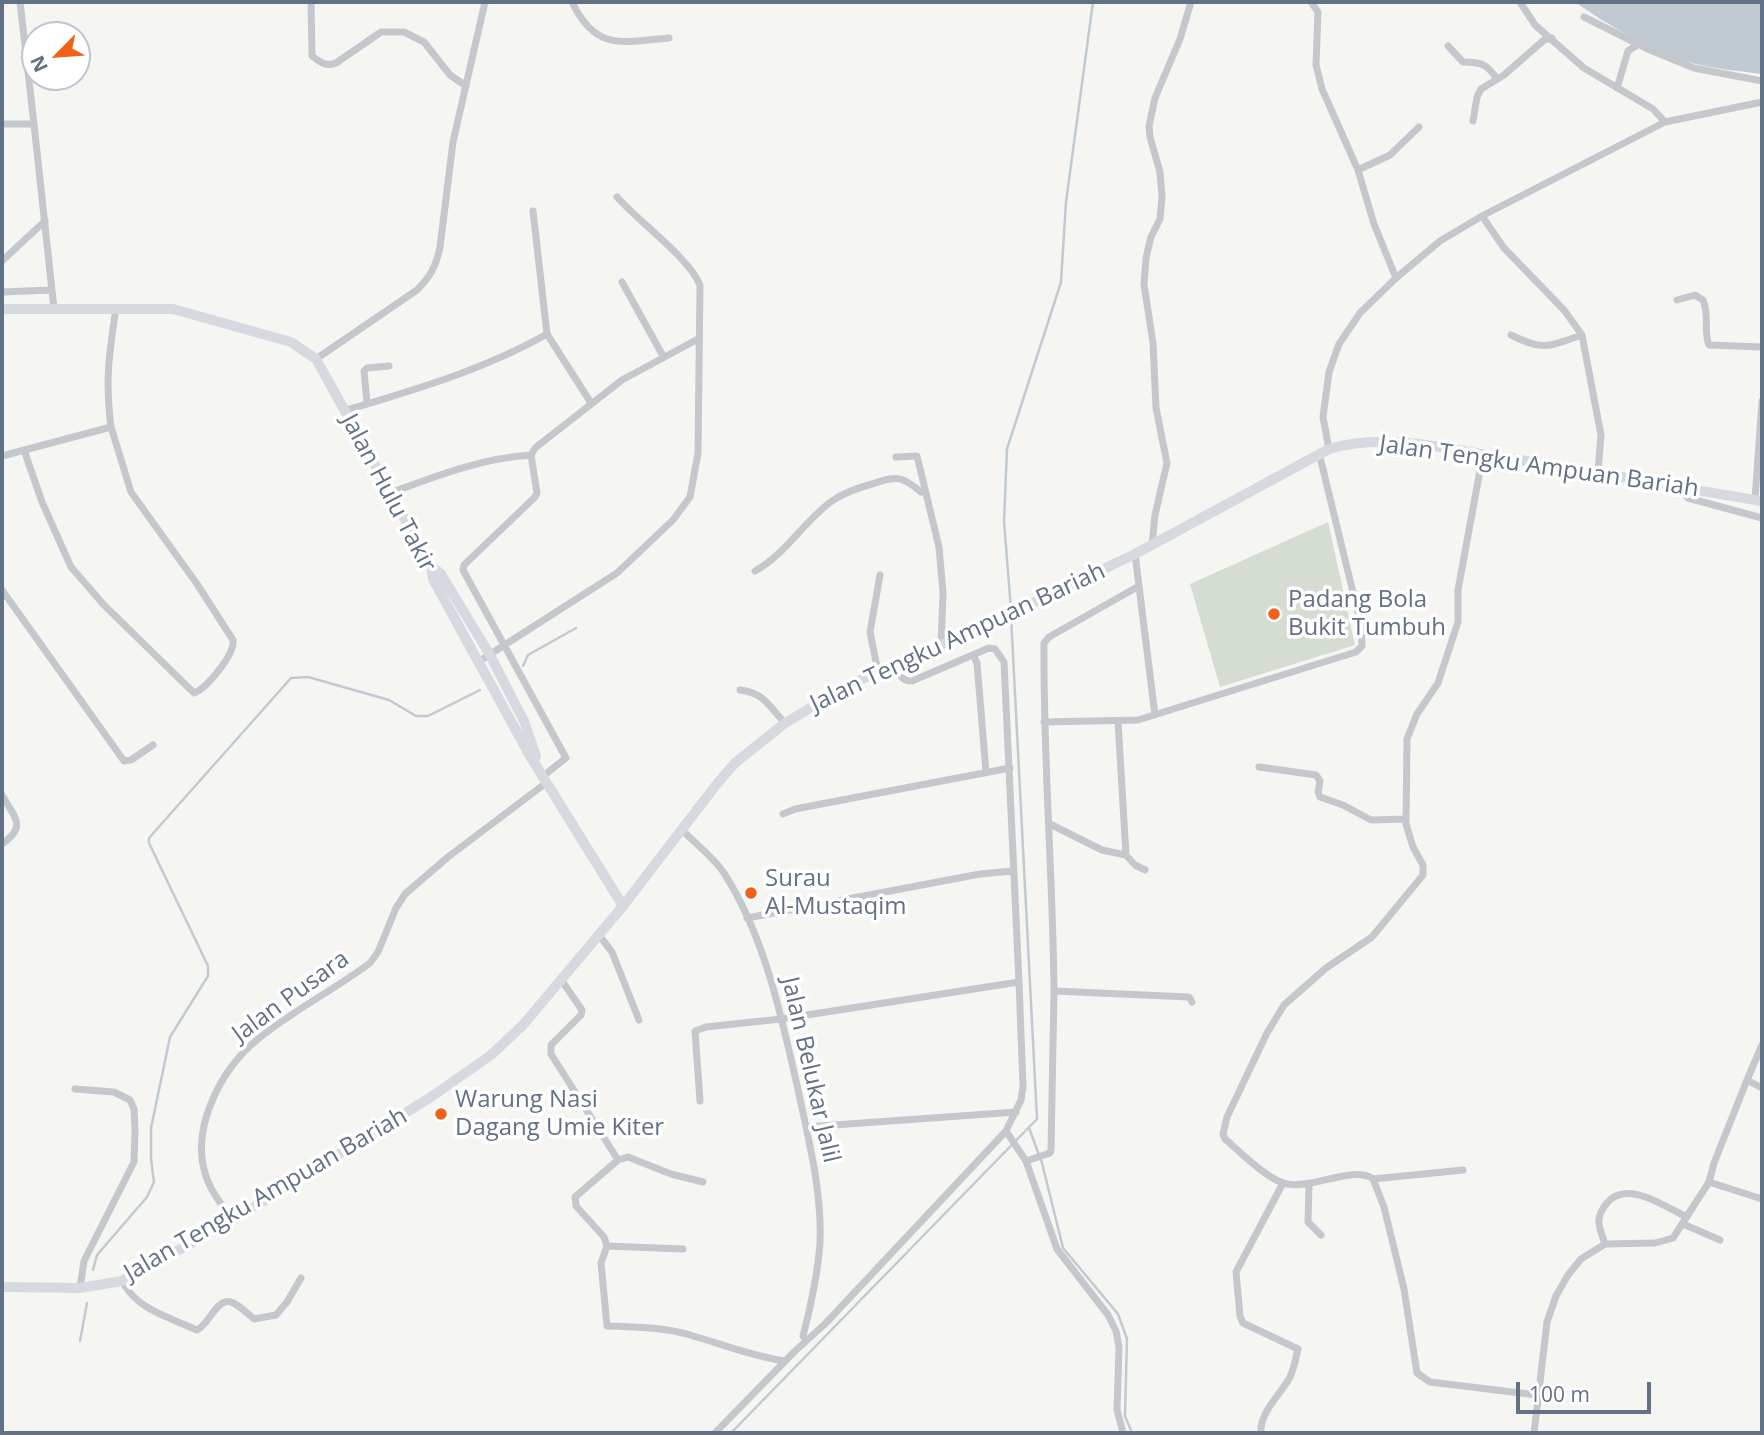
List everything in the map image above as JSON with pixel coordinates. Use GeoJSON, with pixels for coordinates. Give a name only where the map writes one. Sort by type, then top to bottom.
{"type":"FeatureCollection","features":[{"type":"Feature","properties":{"kind":"main road","name":"Jalan Hulu Takir"},"geometry":{"type":"LineString","coordinates":[[2,309],[173,309],[291,342],[316,359],[430,566],[433,579],[478,662],[544,779],[623,906]]}},
{"type":"Feature","properties":{"kind":"main road","name":"Jalan Tengku Ampuan Bariah"},"geometry":{"type":"LineString","coordinates":[[2,1287],[80,1288],[122,1280],[233,1220],[459,1079],[508,1042],[600,935],[735,763],[785,723],[853,683],[984,626],[1135,555],[1324,451],[1351,443],[1398,442],[1598,471],[1759,501]]}},
{"type":"Feature","properties":{"kind":"main road"},"geometry":{"type":"LineString","coordinates":[[430,566],[442,574],[489,655],[524,721],[536,762]]}},
{"type":"Feature","properties":{"kind":"street"},"geometry":{"type":"LineString","coordinates":[[20,2],[54,309]]}},
{"type":"Feature","properties":{"kind":"street"},"geometry":{"type":"LineString","coordinates":[[311,2],[312,56],[321,62],[332,65],[382,32],[404,32],[424,42],[450,75],[466,86]]}},
{"type":"Feature","properties":{"kind":"street"},"geometry":{"type":"LineString","coordinates":[[316,359],[417,290],[430,276],[439,254],[453,142],[485,2]]}},
{"type":"Feature","properties":{"kind":"street"},"geometry":{"type":"LineString","coordinates":[[572,2],[587,24],[608,41],[630,43],[669,38]]}},
{"type":"Feature","properties":{"kind":"street"},"geometry":{"type":"LineString","coordinates":[[1152,545],[1155,516],[1167,463],[1156,408],[1153,343],[1144,284],[1146,258],[1151,237],[1160,219],[1162,197],[1160,172],[1149,125],[1155,98],[1180,40],[1191,2]]}},
{"type":"Feature","properties":{"kind":"street"},"geometry":{"type":"LineString","coordinates":[[1311,2],[1318,12],[1316,65],[1322,89],[1358,170],[1374,224],[1396,278]]}},
{"type":"Feature","properties":{"kind":"street"},"geometry":{"type":"LineString","coordinates":[[1520,2],[1535,25],[1584,68],[1653,109],[1665,122]]}},
{"type":"Feature","properties":{"kind":"street"},"geometry":{"type":"LineString","coordinates":[[1584,18],[1694,68],[1762,81]]}},
{"type":"Feature","properties":{"kind":"street"},"geometry":{"type":"LineString","coordinates":[[1473,121],[1479,92],[1544,40],[1552,38]]}},
{"type":"Feature","properties":{"kind":"street"},"geometry":{"type":"LineString","coordinates":[[1617,88],[1629,51],[1639,44]]}},
{"type":"Feature","properties":{"kind":"street"},"geometry":{"type":"LineString","coordinates":[[1448,46],[1463,62],[1483,62],[1489,66],[1497,79]]}},
{"type":"Feature","properties":{"kind":"street"},"geometry":{"type":"LineString","coordinates":[[1045,722],[1138,720],[1356,652],[1362,646],[1361,625],[1324,451],[1323,417],[1328,372],[1339,344],[1360,313],[1440,241],[1482,216],[1665,122],[1762,102]]}},
{"type":"Feature","properties":{"kind":"street"},"geometry":{"type":"LineString","coordinates":[[2,124],[34,124]]}},
{"type":"Feature","properties":{"kind":"street"},"geometry":{"type":"LineString","coordinates":[[1358,170],[1390,155],[1419,127]]}},
{"type":"Feature","properties":{"kind":"street"},"geometry":{"type":"LineString","coordinates":[[478,662],[617,573],[673,520],[690,497],[698,453],[700,293],[697,277],[691,268],[632,215],[617,197]]}},
{"type":"Feature","properties":{"kind":"street"},"geometry":{"type":"LineString","coordinates":[[533,211],[547,334],[591,403]]}},
{"type":"Feature","properties":{"kind":"street"},"geometry":{"type":"LineString","coordinates":[[1482,216],[1504,248],[1564,310],[1582,335],[1601,435],[1598,471]]}},
{"type":"Feature","properties":{"kind":"street"},"geometry":{"type":"LineString","coordinates":[[2,261],[45,220]]}},
{"type":"Feature","properties":{"kind":"street"},"geometry":{"type":"LineString","coordinates":[[622,282],[663,356]]}},
{"type":"Feature","properties":{"kind":"street"},"geometry":{"type":"LineString","coordinates":[[2,292],[52,290]]}},
{"type":"Feature","properties":{"kind":"street"},"geometry":{"type":"LineString","coordinates":[[1677,300],[1695,295],[1703,300],[1709,345],[1762,347]]}},
{"type":"Feature","properties":{"kind":"street"},"geometry":{"type":"LineString","coordinates":[[24,450],[42,502],[75,573],[194,693],[205,687],[233,648],[233,640],[197,584],[131,492],[111,427],[106,390],[109,346],[116,309]]}},
{"type":"Feature","properties":{"kind":"street"},"geometry":{"type":"LineString","coordinates":[[344,411],[436,383],[505,355],[547,334]]}},
{"type":"Feature","properties":{"kind":"street"},"geometry":{"type":"LineString","coordinates":[[1511,335],[1533,346],[1547,346],[1582,335]]}},
{"type":"Feature","properties":{"kind":"street"},"geometry":{"type":"LineString","coordinates":[[504,645],[463,570],[464,565],[535,497],[537,493],[531,455],[535,448],[622,380],[698,339]]}},
{"type":"Feature","properties":{"kind":"street"},"geometry":{"type":"LineString","coordinates":[[368,404],[364,371],[367,368],[389,366]]}},
{"type":"Feature","properties":{"kind":"street"},"geometry":{"type":"LineString","coordinates":[[1759,501],[1762,401]]}},
{"type":"Feature","properties":{"kind":"street"},"geometry":{"type":"LineString","coordinates":[[2,456],[111,427]]}},
{"type":"Feature","properties":{"kind":"street"},"geometry":{"type":"LineString","coordinates":[[1463,1170],[1373,1179],[1360,1174],[1309,1185],[1283,1183],[1258,1167],[1225,1139],[1223,1134],[1227,1117],[1267,1033],[1284,1005],[1326,968],[1372,937],[1421,880],[1423,865],[1413,848],[1406,819],[1407,738],[1417,714],[1438,683],[1458,622],[1458,590],[1483,454]]}},
{"type":"Feature","properties":{"kind":"street"},"geometry":{"type":"LineString","coordinates":[[390,492],[460,468],[505,457],[531,455]]}},
{"type":"Feature","properties":{"kind":"street"},"geometry":{"type":"LineString","coordinates":[[896,457],[917,456],[939,547],[943,593],[941,645]]}},
{"type":"Feature","properties":{"kind":"street"},"geometry":{"type":"LineString","coordinates":[[755,570],[772,562],[830,502],[851,489],[898,478],[907,480],[921,492],[925,491]]}},
{"type":"Feature","properties":{"kind":"street"},"geometry":{"type":"LineString","coordinates":[[1677,487],[1688,498],[1762,518]]}},
{"type":"Feature","properties":{"kind":"street"},"geometry":{"type":"LineString","coordinates":[[1135,555],[1155,715]]}},
{"type":"Feature","properties":{"kind":"street"},"geometry":{"type":"LineString","coordinates":[[878,672],[870,632],[880,575]]}},
{"type":"Feature","properties":{"kind":"street"},"geometry":{"type":"LineString","coordinates":[[1028,1160],[1051,1150],[1052,1132],[1054,991],[1044,643],[1049,637],[1139,586]]}},
{"type":"Feature","properties":{"kind":"street"},"geometry":{"type":"LineString","coordinates":[[2,590],[124,761],[131,760],[153,745]]}},
{"type":"Feature","properties":{"kind":"street","name":"Jalan Pusara"},"geometry":{"type":"LineString","coordinates":[[233,1220],[205,1174],[201,1155],[203,1131],[211,1105],[239,1057],[258,1039],[370,964],[405,894],[566,758],[504,645]]}},
{"type":"Feature","properties":{"kind":"street"},"geometry":{"type":"LineString","coordinates":[[715,1433],[1007,1134],[1023,1087],[1004,662],[995,649],[989,648],[912,681],[900,677],[895,664]]}},
{"type":"Feature","properties":{"kind":"street"},"geometry":{"type":"LineString","coordinates":[[973,655],[977,663],[986,772]]}},
{"type":"Feature","properties":{"kind":"street"},"geometry":{"type":"LineString","coordinates":[[740,690],[751,691],[763,697],[785,723]]}},
{"type":"Feature","properties":{"kind":"street"},"geometry":{"type":"LineString","coordinates":[[1118,721],[1126,855]]}},
{"type":"Feature","properties":{"kind":"street"},"geometry":{"type":"LineString","coordinates":[[1259,767],[1316,775],[1320,781],[1320,797],[1343,805],[1371,820],[1406,819]]}},
{"type":"Feature","properties":{"kind":"street"},"geometry":{"type":"LineString","coordinates":[[783,814],[795,809],[1010,768]]}},
{"type":"Feature","properties":{"kind":"street"},"geometry":{"type":"LineString","coordinates":[[2,795],[18,827],[13,836],[2,844]]}},
{"type":"Feature","properties":{"kind":"street"},"geometry":{"type":"LineString","coordinates":[[1049,824],[1102,850],[1126,855],[1135,865],[1145,870]]}},
{"type":"Feature","properties":{"kind":"street","name":"Jalan Belukar Jalil"},"geometry":{"type":"LineString","coordinates":[[683,831],[723,871],[747,918],[764,961],[781,1018],[817,1186],[820,1240],[813,1298],[803,1336],[806,1341]]}},
{"type":"Feature","properties":{"kind":"street"},"geometry":{"type":"LineString","coordinates":[[747,918],[980,874],[1013,871]]}},
{"type":"Feature","properties":{"kind":"street"},"geometry":{"type":"LineString","coordinates":[[600,935],[612,952],[639,1020]]}},
{"type":"Feature","properties":{"kind":"street"},"geometry":{"type":"LineString","coordinates":[[562,981],[582,1010],[551,1045],[551,1054],[618,1160]]}},
{"type":"Feature","properties":{"kind":"street"},"geometry":{"type":"LineString","coordinates":[[700,1101],[695,1031],[706,1027],[1019,982]]}},
{"type":"Feature","properties":{"kind":"street"},"geometry":{"type":"LineString","coordinates":[[1054,991],[1189,997],[1192,1002]]}},
{"type":"Feature","properties":{"kind":"street"},"geometry":{"type":"LineString","coordinates":[[1534,1433],[1547,1322],[1556,1296],[1581,1259],[1590,1251],[1605,1244],[1663,1242],[1673,1238],[1709,1182],[1714,1163],[1762,1045]]}},
{"type":"Feature","properties":{"kind":"street"},"geometry":{"type":"LineString","coordinates":[[1747,1080],[1762,1088]]}},
{"type":"Feature","properties":{"kind":"street"},"geometry":{"type":"LineString","coordinates":[[75,1089],[114,1091],[130,1100],[134,1110],[135,1130],[134,1162],[84,1261],[80,1288]]}},
{"type":"Feature","properties":{"kind":"street"},"geometry":{"type":"LineString","coordinates":[[806,1127],[1016,1112]]}},
{"type":"Feature","properties":{"kind":"street"},"geometry":{"type":"LineString","coordinates":[[1007,1134],[1028,1160],[1057,1249],[1108,1315],[1116,1331],[1119,1347],[1117,1410],[1124,1433]]}},
{"type":"Feature","properties":{"kind":"street"},"geometry":{"type":"LineString","coordinates":[[703,1182],[671,1174],[628,1157],[618,1160],[575,1197],[576,1206],[604,1237],[607,1245],[601,1263],[607,1326],[663,1329],[689,1334],[757,1357],[785,1361]]}},
{"type":"Feature","properties":{"kind":"street"},"geometry":{"type":"LineString","coordinates":[[1373,1179],[1384,1207],[1404,1289],[1417,1373],[1430,1382],[1537,1395]]}},
{"type":"Feature","properties":{"kind":"street"},"geometry":{"type":"LineString","coordinates":[[1709,1182],[1762,1199]]}},
{"type":"Feature","properties":{"kind":"street"},"geometry":{"type":"LineString","coordinates":[[1261,1433],[1266,1413],[1290,1375],[1298,1349],[1243,1323],[1235,1277],[1283,1183]]}},
{"type":"Feature","properties":{"kind":"street"},"geometry":{"type":"LineString","coordinates":[[1309,1185],[1308,1222],[1321,1235]]}},
{"type":"Feature","properties":{"kind":"street"},"geometry":{"type":"LineString","coordinates":[[1605,1244],[1599,1225],[1599,1212],[1616,1195],[1631,1193],[1720,1240]]}},
{"type":"Feature","properties":{"kind":"street"},"geometry":{"type":"LineString","coordinates":[[607,1245],[682,1249]]}},
{"type":"Feature","properties":{"kind":"street"},"geometry":{"type":"LineString","coordinates":[[122,1280],[127,1291],[138,1303],[197,1330],[203,1328],[219,1306],[231,1302],[254,1318],[276,1315],[287,1303],[300,1278]]}},
{"type":"Feature","properties":{"kind":"shaded area"},"geometry":{"type":"Polygon","coordinates":[[[1575,2],[1762,2],[1762,74],[1709,67],[1661,52],[1631,37],[1575,2]]]}},
{"type":"Feature","properties":{"kind":"shaded area","name":"Padang Bola Bukit Tumbuh"},"geometry":{"type":"Polygon","coordinates":[[[1328,522],[1355,645],[1220,687],[1190,584],[1328,522]]]}},
{"type":"Feature","properties":{"kind":"waterway"},"geometry":{"type":"LineString","coordinates":[[1011,610],[1004,521],[1007,449],[1061,282],[1066,202],[1093,2]]}},
{"type":"Feature","properties":{"kind":"waterway"},"geometry":{"type":"LineString","coordinates":[[731,1433],[1037,1119],[1011,616]]}},
{"type":"Feature","properties":{"kind":"waterway"},"geometry":{"type":"LineString","coordinates":[[523,666],[528,655],[576,628]]}},
{"type":"Feature","properties":{"kind":"waterway"},"geometry":{"type":"LineString","coordinates":[[93,1270],[97,1255],[147,1197],[154,1182],[151,1128],[170,1037],[208,976],[208,966],[149,838],[291,678],[308,677],[389,700],[416,716],[428,716],[480,690]]}},
{"type":"Feature","properties":{"kind":"waterway"},"geometry":{"type":"LineString","coordinates":[[1029,1128],[1042,1163],[1063,1248],[1118,1314],[1127,1339],[1125,1416],[1132,1433]]}},
{"type":"Feature","properties":{"kind":"waterway"},"geometry":{"type":"LineString","coordinates":[[80,1341],[87,1303]]}},
{"type":"Feature","properties":{"kind":"place","name":"Padang Bola Bukit Tumbuh"},"geometry":{"type":"Point","coordinates":[1274,614]}},
{"type":"Feature","properties":{"kind":"place","name":"Surau Al-Mustaqim"},"geometry":{"type":"Point","coordinates":[751,893]}},
{"type":"Feature","properties":{"kind":"place","name":"Warung Nasi Dagang Umie Kiter"},"geometry":{"type":"Point","coordinates":[441,1114]}}]}
